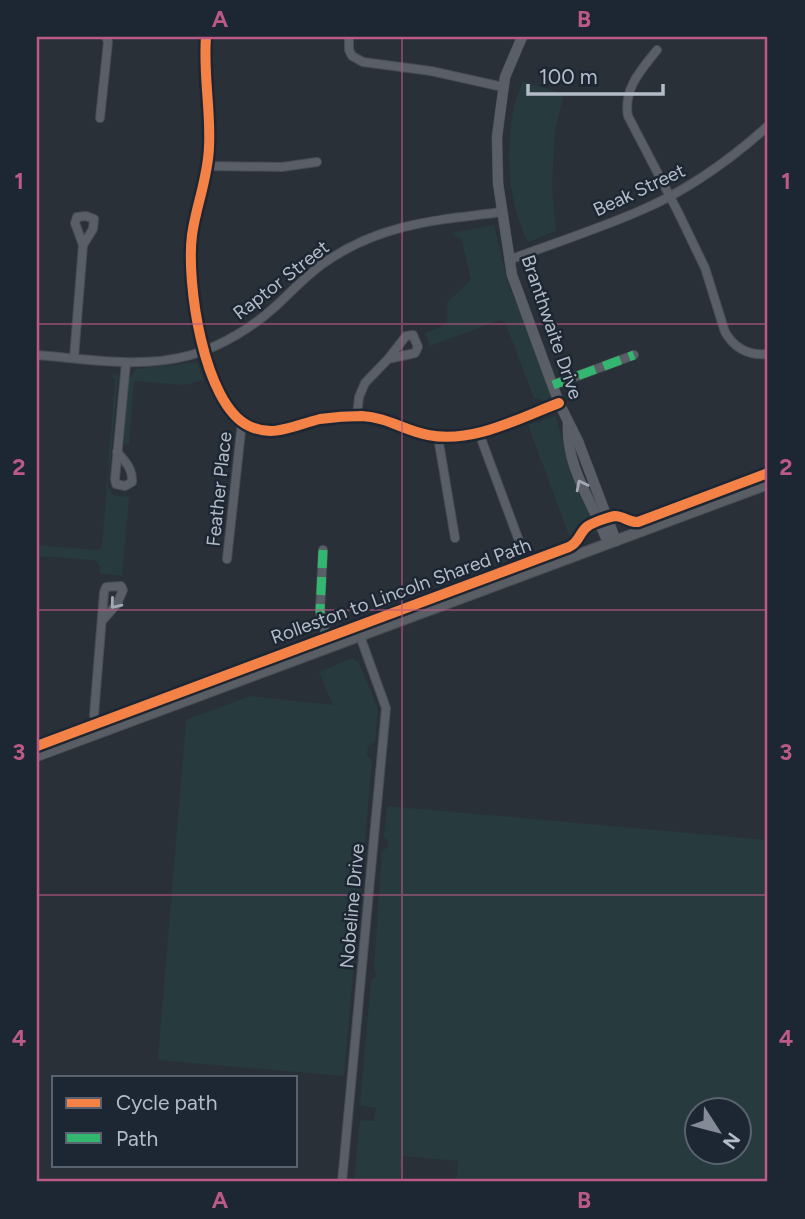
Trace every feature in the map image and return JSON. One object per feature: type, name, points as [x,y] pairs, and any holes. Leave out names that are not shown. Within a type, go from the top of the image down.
[{"type":"main road","points":[[37,757],[768,484]]},
{"type":"street","points":[[100,118],[108,42],[106,37]]},
{"type":"street","points":[[206,37],[204,76],[210,113],[208,166],[196,216],[191,254],[192,292],[205,351],[220,394],[242,422],[261,430],[281,431],[322,419],[357,416],[451,438],[479,433],[559,403]]},
{"type":"street","points":[[349,37],[352,56],[363,62],[431,71],[503,87]]},
{"type":"street","name":"Branthwaite Drive","points":[[522,37],[509,64],[503,87],[497,157],[509,260],[516,286],[568,423],[567,442],[574,470],[612,542]]},
{"type":"street","points":[[657,50],[633,82],[626,106],[633,128],[705,268],[730,341],[744,351],[768,354]]},
{"type":"street","name":"Beak Street","points":[[509,260],[610,223],[670,196],[734,155],[768,126]]},
{"type":"street","points":[[208,166],[282,167],[317,162]]},
{"type":"street","name":"Raptor Street","points":[[37,355],[126,363],[167,359],[205,351],[246,329],[320,266],[363,241],[423,221],[502,212]]},
{"type":"street","points":[[74,358],[83,245]]},
{"type":"street","points":[[553,385],[634,355]]},
{"type":"street","points":[[357,416],[359,397],[365,383],[388,359]]},
{"type":"street","points":[[117,452],[126,363]]},
{"type":"street","name":"Feather Place","points":[[227,559],[242,422]]},
{"type":"street","points":[[479,433],[518,538]]},
{"type":"street","points":[[438,437],[455,538]]},
{"type":"street","points":[[323,550],[320,611],[329,647]]},
{"type":"street","points":[[99,733],[94,715],[102,621]]},
{"type":"street","name":"Nobeline Drive","points":[[342,1182],[386,708],[359,636]]},
{"type":"green space","points":[[522,81],[564,94],[555,131],[552,185],[556,231],[528,242],[516,212],[509,162],[514,109]]},
{"type":"green space","points":[[494,225],[508,284],[559,403],[534,398],[505,322],[500,320],[430,346],[425,333],[445,324],[448,316],[447,302],[471,280],[462,240],[452,233]]},
{"type":"green space","points":[[197,362],[204,380],[184,385],[134,381],[129,444],[124,444],[129,379],[136,369]]},
{"type":"green space","points":[[111,375],[118,376],[108,487],[113,495],[129,497],[122,576],[100,573],[100,566],[95,560],[37,556],[37,545],[97,550],[102,548],[115,380]]},
{"type":"green space","points":[[556,416],[572,478],[598,531],[572,543],[528,425]]},
{"type":"green space","points":[[352,658],[359,663],[378,709],[375,742],[368,746],[367,755],[372,760],[344,1076],[158,1060],[186,720],[250,696],[333,705],[319,672]]},
{"type":"green space","points":[[387,806],[768,840],[768,1182],[456,1182],[458,1161],[403,1156],[400,1182],[354,1182],[360,1120],[374,1121],[376,1108],[360,1105],[371,980],[376,976],[374,967],[382,851],[388,847],[388,841],[384,837]]},
{"type":"marked path","points":[[553,385],[634,355]]},
{"type":"marked path","points":[[323,550],[320,611],[328,644]]},
{"type":"cycle path","points":[[206,37],[209,147],[192,235],[192,281],[195,310],[209,368],[233,413],[249,426],[267,431],[320,419],[362,416],[420,433],[445,437],[479,433],[559,403]]},
{"type":"cycle path","name":"Rolleston to Lincoln Shared Path","points":[[37,746],[569,547],[591,524],[615,516],[638,522],[768,473]]}]
